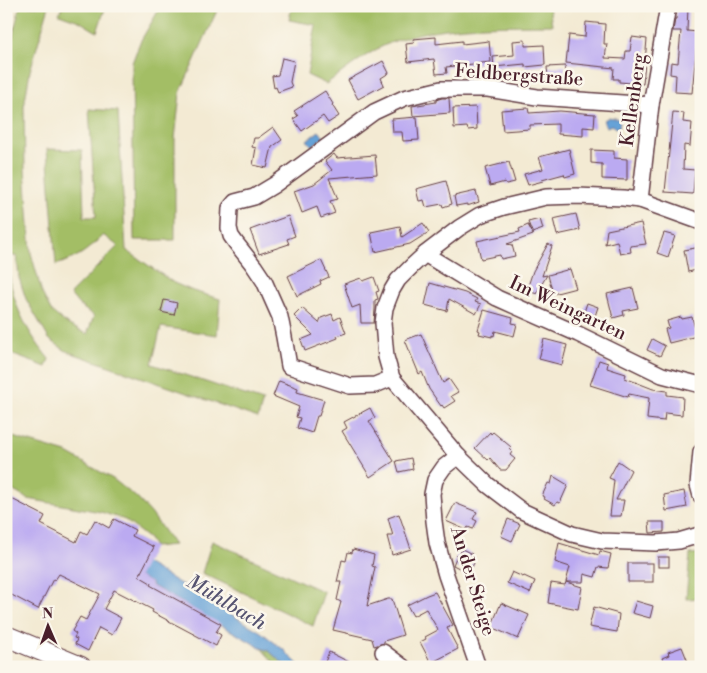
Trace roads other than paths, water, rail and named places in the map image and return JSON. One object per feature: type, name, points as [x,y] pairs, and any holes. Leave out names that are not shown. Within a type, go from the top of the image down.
[{"type":"main road","points":[[6,636],[81,667]]},
{"type":"street","name":"Kellenberg","points":[[640,200],[651,106],[668,6]]},
{"type":"street","name":"Feldbergstraße","points":[[392,378],[375,385],[350,386],[289,366],[280,317],[272,299],[254,266],[231,236],[229,228],[230,208],[235,202],[254,197],[274,185],[374,112],[404,98],[441,89],[488,89],[537,97],[651,106]]},
{"type":"street","points":[[701,222],[640,200],[623,198],[546,197],[504,207],[480,215],[425,254],[398,280],[385,308],[383,323],[386,356],[392,378],[458,456],[488,485],[522,511],[572,534],[602,541],[656,543],[679,541],[701,534]]},
{"type":"street","name":"Im Weingarten","points":[[425,254],[497,298],[578,334],[662,375],[701,385]]},
{"type":"street","points":[[701,452],[698,485],[701,496]]},
{"type":"street","name":"An der Steige","points":[[458,456],[444,467],[435,480],[432,494],[434,521],[437,543],[446,575],[478,667]]},
{"type":"street","points":[[383,652],[403,667]]},
{"type":"water","points":[[609,117],[619,120],[619,127],[616,128],[611,125],[607,127],[604,120]]},
{"type":"water","points":[[319,131],[324,137],[312,146],[307,140]]},
{"type":"water","points":[[144,562],[261,632],[284,650],[301,667],[287,667],[269,651],[151,585],[151,583],[137,575]]},
{"type":"water label","name":"Mühlbach","points":[[226,603]]}]
